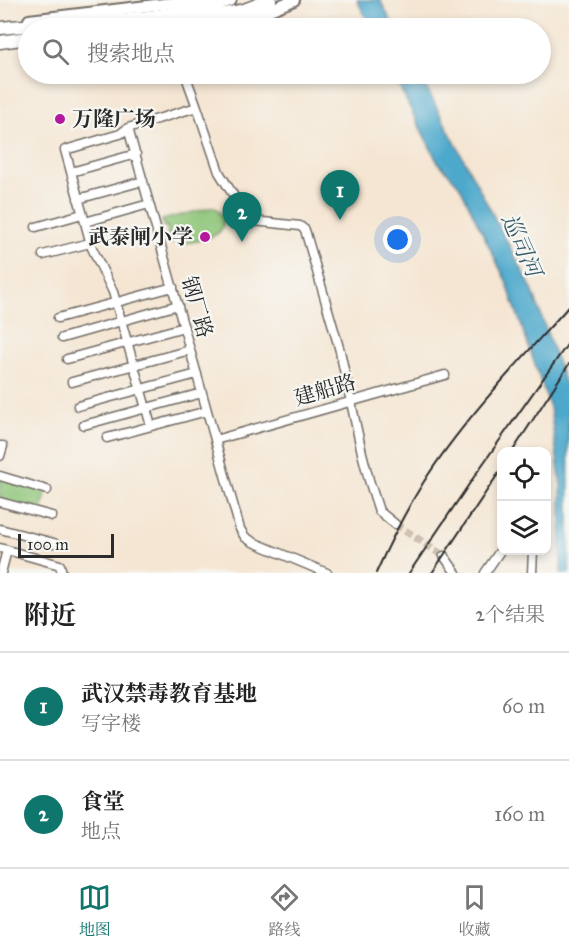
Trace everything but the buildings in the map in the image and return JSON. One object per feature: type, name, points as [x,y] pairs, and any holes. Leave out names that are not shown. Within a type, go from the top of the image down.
[{"type":"highway","points":[[134,18],[176,12],[230,0]]},
{"type":"highway","points":[[206,18],[244,10],[270,0]]},
{"type":"highway","points":[[0,28],[18,27]]},
{"type":"highway","points":[[0,43],[18,40]]},
{"type":"main road","points":[[50,18],[198,0]]},
{"type":"main road","points":[[248,18],[292,0]]},
{"type":"main road","points":[[0,24],[18,22]]},
{"type":"main road","points":[[0,43],[18,44]]},
{"type":"street","points":[[188,84],[219,172],[248,219],[300,226],[305,230],[340,351],[362,453],[379,511],[395,524]]},
{"type":"street","points":[[151,426],[116,303],[90,243],[65,150],[120,134],[129,128],[197,107]]},
{"type":"street","name":"钢厂路","points":[[129,128],[240,529],[245,537],[253,542],[327,573]]},
{"type":"street","points":[[71,172],[136,154]]},
{"type":"street","points":[[78,199],[143,181]]},
{"type":"street","points":[[36,227],[149,204]]},
{"type":"street","points":[[44,255],[90,243]]},
{"type":"street","points":[[58,318],[173,287]]},
{"type":"street","points":[[62,338],[178,305]]},
{"type":"street","points":[[67,359],[184,327]]},
{"type":"street","points":[[72,382],[190,351]]},
{"type":"street","points":[[78,406],[197,374]]},
{"type":"street","name":"建船路","points":[[215,440],[445,375]]},
{"type":"street","points":[[84,425],[202,393]]},
{"type":"street","points":[[107,438],[207,411]]},
{"type":"street","points":[[0,446],[3,446],[0,456]]},
{"type":"street","points":[[0,476],[47,490]]},
{"type":"street","points":[[0,502],[52,516]]},
{"type":"street","points":[[0,529],[54,543]]},
{"type":"street","points":[[1,573],[4,549],[60,565],[62,573]]},
{"type":"street","points":[[484,573],[497,554]]},
{"type":"street","points":[[532,573],[533,555]]},
{"type":"street","points":[[444,556],[456,573]]},
{"type":"green space","points":[[213,207],[220,212],[223,220],[219,232],[193,242],[171,242],[167,226],[164,227],[162,220]]},
{"type":"green space","points":[[0,476],[47,490],[41,513],[0,502]]},
{"type":"water","points":[[357,0],[380,0],[390,18],[366,18]]},
{"type":"water","points":[[398,84],[424,84],[532,289],[568,393],[569,573],[561,573],[561,486],[550,408],[506,281],[459,185],[437,161]]},
{"type":"tunnel","points":[[395,524],[444,556]]},
{"type":"railway","points":[[376,573],[410,505],[438,460],[492,392],[569,306]]},
{"type":"railway","points":[[409,573],[569,342]]},
{"type":"railway","points":[[515,447],[569,364]]},
{"type":"railway","points":[[432,573],[497,476]]},
{"type":"place","name":"万隆广场","points":[[60,119]]},
{"type":"place","name":"武汉禁毒教育基地","points":[[340,220]]},
{"type":"place","name":"武泰闸小学","points":[[205,237]]},
{"type":"place","name":"食堂","points":[[242,242]]},
{"type":"water label","name":"巡司河","points":[[522,245]]}]
